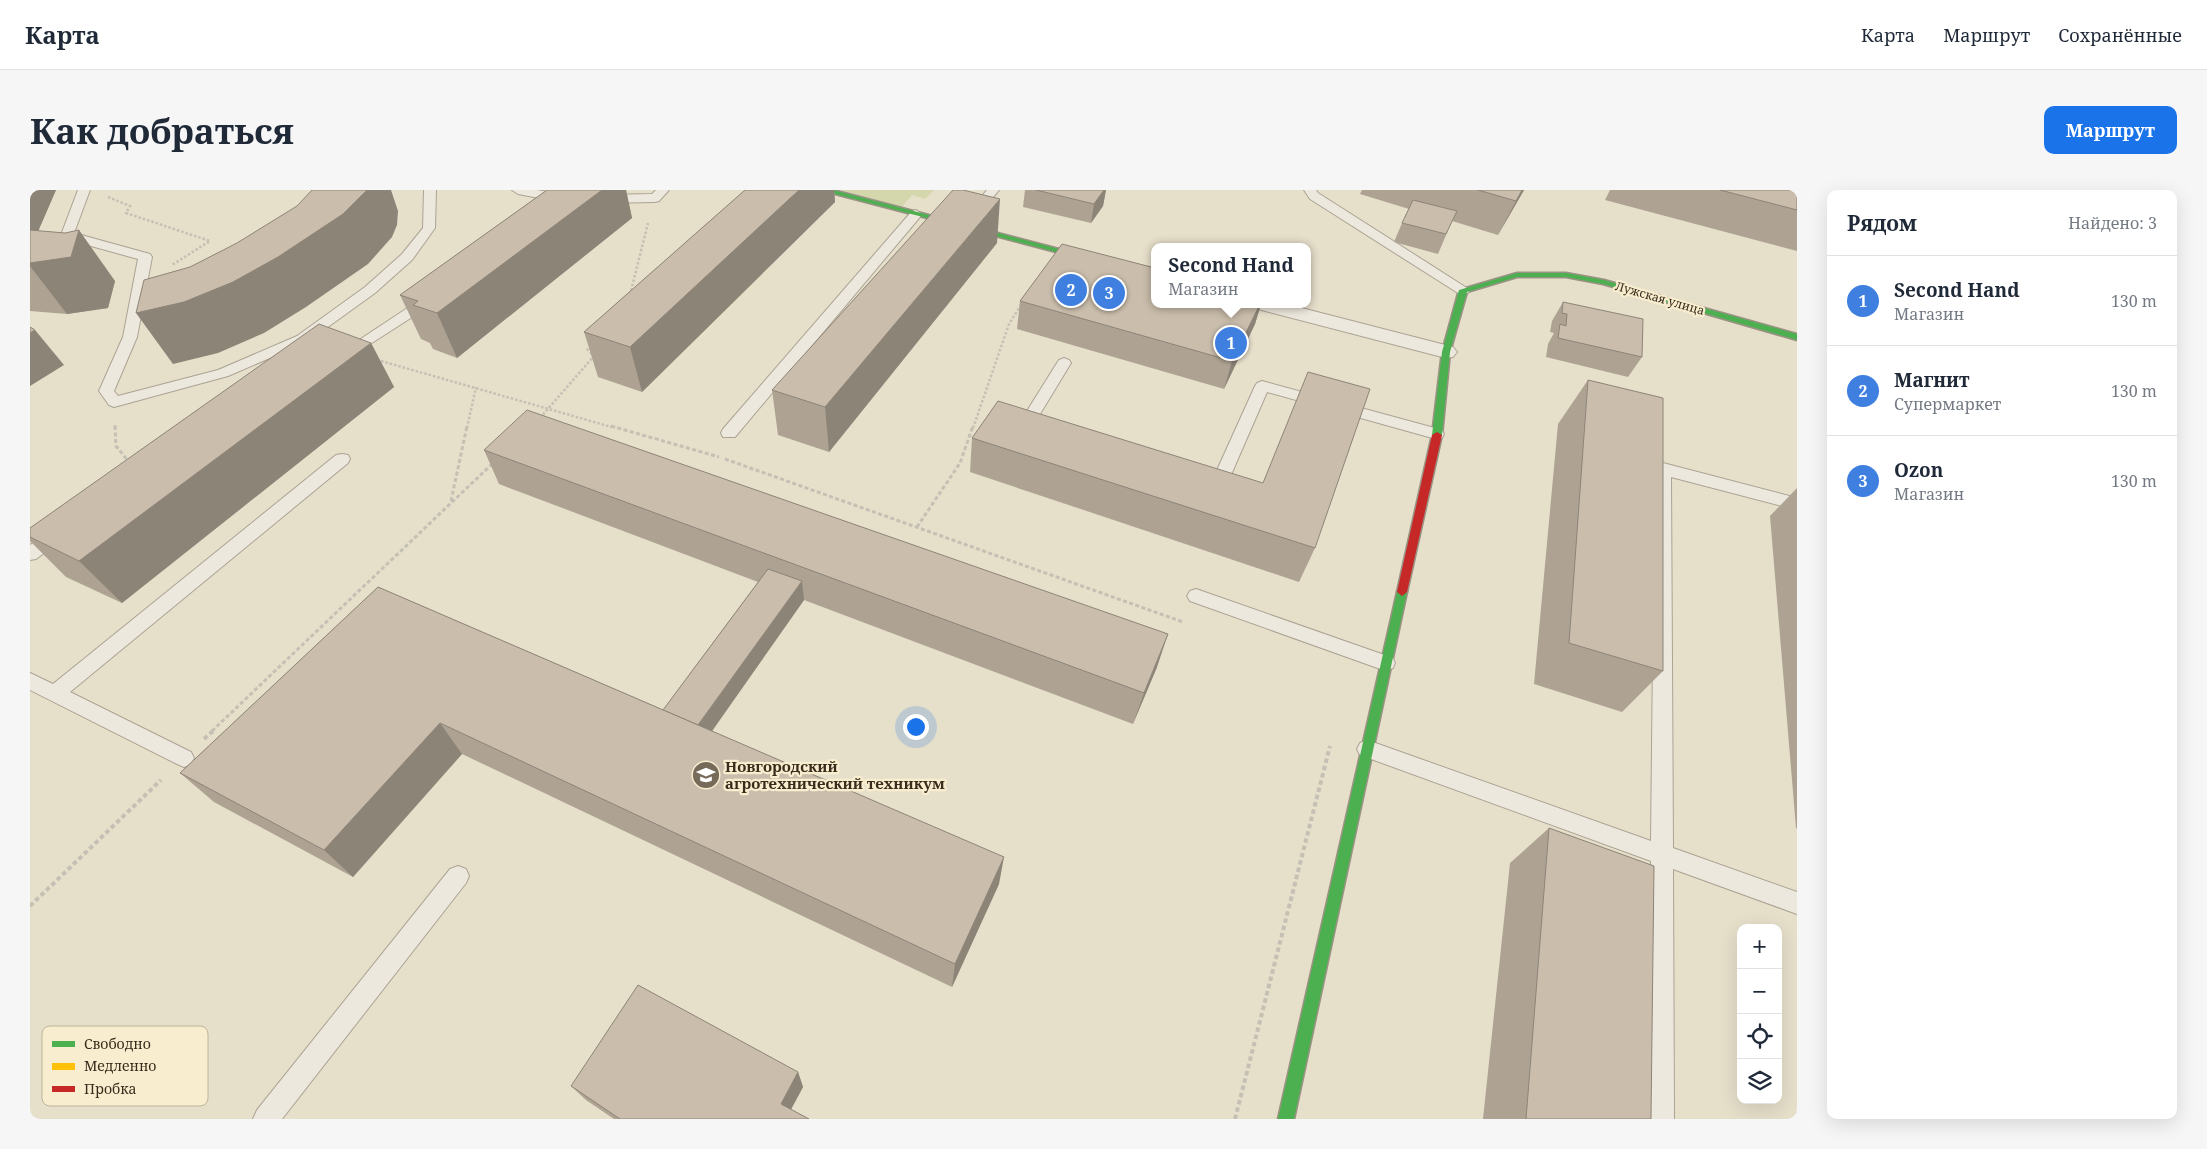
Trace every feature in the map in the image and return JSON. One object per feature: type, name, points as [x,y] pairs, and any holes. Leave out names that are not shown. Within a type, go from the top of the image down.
[{"type":"street","points":[[824,190],[1151,275]]},
{"type":"street","name":"Лужская улица","points":[[1463,290],[1493,278],[1521,273],[1552,272],[1604,282],[1797,337]]},
{"type":"street","points":[[1286,1119],[1440,420],[1446,352],[1463,290]]},
{"type":"street","points":[[1276,308],[1446,352]]},
{"type":"lane","points":[[84,190],[67,235],[145,257],[130,337],[106,390],[114,402],[223,373],[302,339],[370,290],[407,257],[429,228],[430,190]]},
{"type":"lane","points":[[518,190],[570,199],[549,211]]},
{"type":"lane","points":[[963,226],[993,190]]},
{"type":"lane","points":[[1310,190],[1314,196],[1463,290]]},
{"type":"lane","points":[[595,199],[659,194]]},
{"type":"lane","points":[[729,433],[916,214]]},
{"type":"lane","points":[[329,364],[412,312],[437,294]]},
{"type":"lane","points":[[1043,432],[1025,427],[1064,364]]},
{"type":"lane","points":[[1200,481],[1218,487],[1262,386],[1436,434]]},
{"type":"lane","points":[[55,693],[342,459]]},
{"type":"lane","points":[[1661,1119],[1663,469],[1797,504]]},
{"type":"lane","points":[[30,554],[70,526]]},
{"type":"lane","points":[[1196,596],[1386,663]]},
{"type":"lane","points":[[30,681],[184,758]]},
{"type":"lane","points":[[1367,748],[1797,903]]},
{"type":"lane","points":[[266,1119],[458,876]]},
{"type":"path","points":[[628,302],[659,194]]},
{"type":"path","points":[[917,527],[960,463],[1008,324],[1025,300]]},
{"type":"path","points":[[536,422],[594,356],[586,348]]},
{"type":"path","points":[[346,353],[409,368],[714,455],[1166,616]]},
{"type":"path","points":[[451,503],[476,387]]},
{"type":"path","points":[[114,402],[116,446],[132,466]]},
{"type":"path","points":[[30,906],[493,462]]},
{"type":"path","points":[[1235,1119],[1332,736]]},
{"type":"green space","points":[[840,190],[934,190],[925,199],[912,195],[902,207]]},
{"type":"building","points":[[312,190],[367,190],[343,214],[278,257],[233,282],[184,302],[136,313],[144,280],[190,267],[237,243],[297,206]]},
{"type":"building","points":[[547,190],[602,190],[437,313],[413,305],[418,301],[400,295]]},
{"type":"building","points":[[745,190],[799,190],[630,347],[584,332]]},
{"type":"building","points":[[953,190],[963,190],[1000,199],[825,407],[772,390]]},
{"type":"building","points":[[1036,190],[1104,190],[1094,204]]},
{"type":"building","points":[[1478,190],[1522,190],[1516,201]]},
{"type":"building","points":[[1720,190],[1797,190],[1797,210]]},
{"type":"building","points":[[1413,200],[1457,211],[1446,234],[1402,223]]},
{"type":"building","points":[[30,230],[65,233],[79,230],[71,257],[30,263]]},
{"type":"building","points":[[1062,244],[1151,267],[1151,308],[1258,308],[1232,361],[1020,301]]},
{"type":"building","points":[[1563,302],[1643,319],[1642,357],[1558,338],[1560,324],[1566,326],[1567,314],[1562,313]]},
{"type":"building","points":[[319,324],[371,343],[79,561],[30,537],[30,528]]},
{"type":"building","points":[[1308,372],[1370,389],[1315,548],[972,438],[998,401],[1263,483]]},
{"type":"building","points":[[1588,380],[1663,398],[1663,671],[1569,643]]},
{"type":"building","points":[[527,410],[1168,634],[1144,693],[484,450]]},
{"type":"building","points":[[768,569],[802,581],[698,725],[663,710]]},
{"type":"building","points":[[378,587],[1004,857],[955,964],[440,723],[324,850],[180,773]]},
{"type":"building","points":[[1549,828],[1654,866],[1651,1119],[1526,1119]]},
{"type":"building","points":[[638,985],[798,1072],[781,1104],[809,1119],[620,1119],[571,1086]]},
{"type":"traffic: fast","points":[[824,190],[1151,275]]},
{"type":"traffic: fast","points":[[1437,435],[1446,352],[1463,290],[1517,275],[1566,275],[1604,282],[1797,337]]},
{"type":"traffic: fast","points":[[1286,1119],[1402,592]]},
{"type":"traffic: jam","points":[[1402,592],[1437,435]]},
{"type":"place","name":"Магнит","points":[[1071,290]]},
{"type":"place","name":"Ozon","points":[[1109,293]]},
{"type":"place","name":"Second Hand","points":[[1231,343]]},
{"type":"place","name":"Новгородский агротехнический техникум","points":[[706,775]]}]
